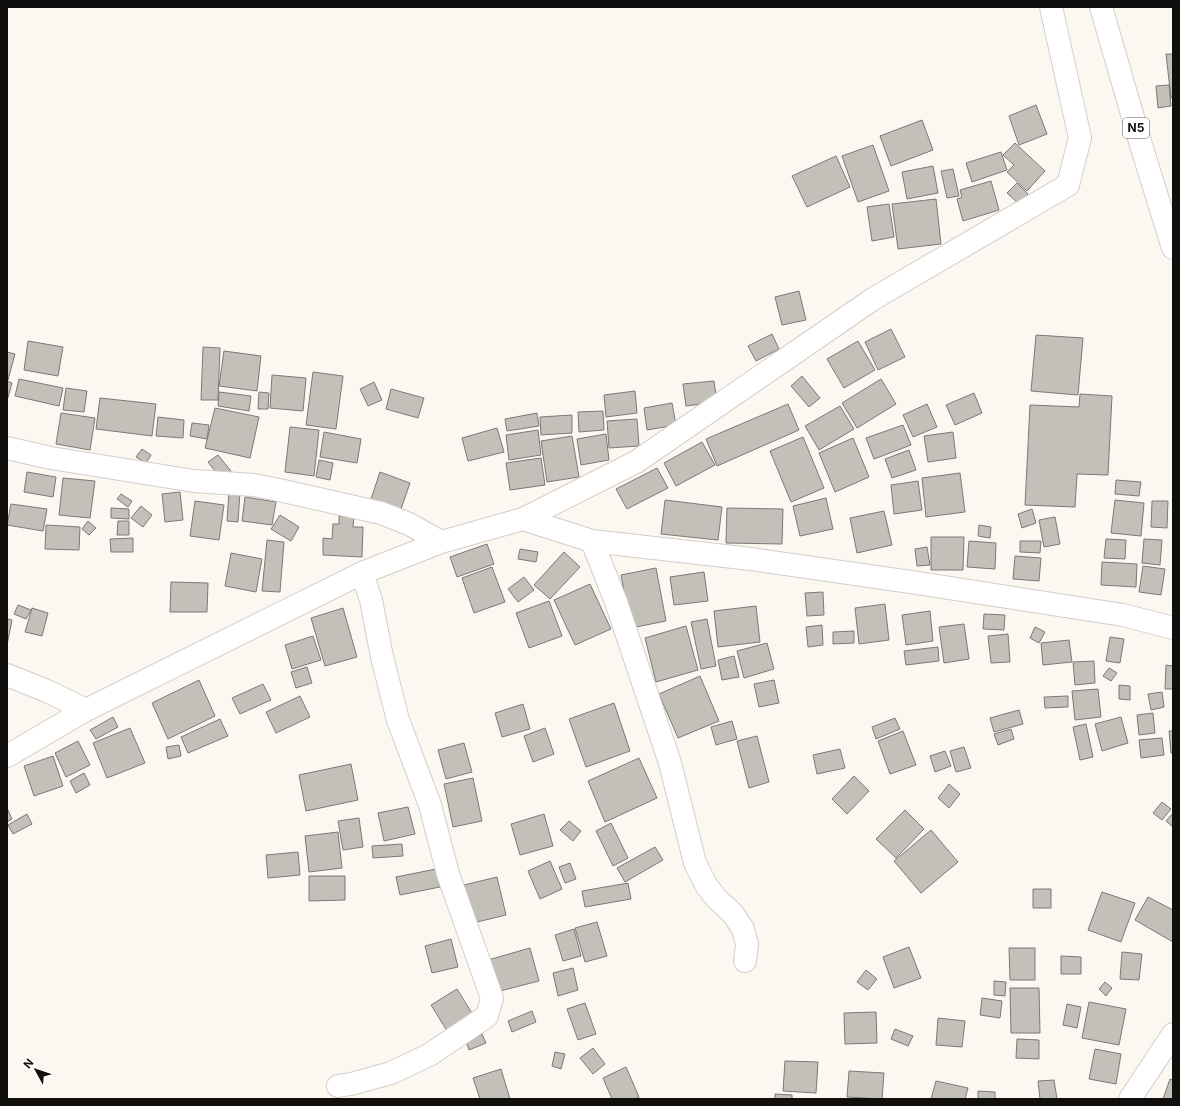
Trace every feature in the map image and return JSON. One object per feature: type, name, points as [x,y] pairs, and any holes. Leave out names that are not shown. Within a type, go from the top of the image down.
[{"type":"main road","points":[[7,756],[86,710],[362,573],[441,542],[523,518],[636,462],[873,299],[1068,185],[1080,138],[1051,7]]},
{"type":"main road","name":"N5","points":[[1101,7],[1173,248]]},
{"type":"main road","points":[[7,448],[51,458],[194,481],[254,485],[279,490],[381,513],[409,524],[441,542]]},
{"type":"main road","points":[[523,518],[592,541],[751,558],[1123,615],[1173,628]]},
{"type":"main road","points":[[592,541],[616,602],[670,763],[695,863],[706,885],[716,898],[733,914],[743,929],[747,944],[745,961]]},
{"type":"main road","points":[[338,1086],[391,1073],[429,1055],[487,1016],[492,998],[448,874],[430,805],[398,720],[382,657],[371,600],[362,573]]},
{"type":"main road","points":[[7,675],[47,691],[86,710]]},
{"type":"main road","points":[[1130,1099],[1173,1034]]},
{"type":"building","points":[[1166,54],[1173,54],[1173,97],[1171,98]]},
{"type":"building","points":[[1169,85],[1171,106],[1158,108],[1156,86]]},
{"type":"building","points":[[1036,105],[1047,134],[1019,145],[1009,116]]},
{"type":"building","points":[[922,120],[933,150],[891,166],[880,136]]},
{"type":"building","points":[[1015,143],[1045,171],[1027,191],[1007,172],[1014,165],[1003,155]]},
{"type":"building","points":[[873,145],[889,191],[858,202],[842,156]]},
{"type":"building","points":[[1001,152],[1007,170],[972,182],[966,163]]},
{"type":"building","points":[[836,156],[850,187],[807,207],[792,176]]},
{"type":"building","points":[[933,166],[938,193],[907,199],[902,172]]},
{"type":"building","points":[[953,169],[959,196],[947,198],[941,171]]},
{"type":"building","points":[[991,181],[999,210],[963,221],[957,199],[962,197],[960,190]]},
{"type":"building","points":[[1017,183],[1028,194],[1019,204],[1007,193]]},
{"type":"building","points":[[936,199],[941,244],[898,249],[892,204]]},
{"type":"building","points":[[889,204],[894,237],[872,241],[867,207]]},
{"type":"building","points":[[799,291],[806,320],[782,325],[775,297]]},
{"type":"building","points":[[891,329],[905,357],[878,370],[865,342]]},
{"type":"building","points":[[772,334],[779,349],[756,361],[748,346]]},
{"type":"building","points":[[1036,335],[1083,338],[1078,395],[1031,391]]},
{"type":"building","points":[[28,341],[63,347],[58,376],[24,370]]},
{"type":"building","points":[[858,341],[875,370],[844,388],[827,359]]},
{"type":"building","points":[[203,347],[220,348],[218,400],[201,400]]},
{"type":"building","points":[[224,351],[261,356],[257,391],[219,386]]},
{"type":"building","points":[[7,352],[15,354],[8,380],[7,380]]},
{"type":"building","points":[[313,372],[343,376],[336,429],[306,425]]},
{"type":"building","points":[[272,375],[306,378],[303,411],[270,408]]},
{"type":"building","points":[[802,376],[820,398],[809,407],[791,386]]},
{"type":"building","points":[[19,379],[63,388],[59,406],[15,396]]},
{"type":"building","points":[[881,379],[896,404],[857,428],[842,403]]},
{"type":"building","points":[[7,381],[12,383],[7,401]]},
{"type":"building","points":[[714,381],[717,402],[686,406],[683,384]]},
{"type":"building","points":[[374,382],[382,400],[368,406],[360,389]]},
{"type":"building","points":[[66,388],[87,391],[84,412],[63,410]]},
{"type":"building","points":[[391,389],[424,398],[418,418],[386,409]]},
{"type":"building","points":[[635,391],[637,413],[606,417],[604,395]]},
{"type":"building","points":[[219,392],[251,396],[249,411],[218,406]]},
{"type":"building","points":[[259,392],[269,393],[268,409],[258,409]]},
{"type":"building","points":[[974,393],[982,413],[955,425],[946,405]]},
{"type":"building","points":[[1080,394],[1112,396],[1108,475],[1077,474],[1075,507],[1025,505],[1030,405],[1079,407]]},
{"type":"building","points":[[100,398],[156,404],[152,436],[96,429]]},
{"type":"building","points":[[672,403],[676,425],[647,430],[644,408]]},
{"type":"building","points":[[788,404],[799,430],[717,466],[706,439]]},
{"type":"building","points":[[927,404],[937,427],[913,437],[903,415]]},
{"type":"building","points":[[840,406],[854,429],[819,450],[805,426]]},
{"type":"building","points":[[215,408],[259,417],[250,458],[205,448]]},
{"type":"building","points":[[603,411],[604,430],[579,432],[578,412]]},
{"type":"building","points":[[61,413],[95,418],[90,450],[56,444]]},
{"type":"building","points":[[537,413],[539,426],[507,431],[505,419]]},
{"type":"building","points":[[572,415],[572,433],[541,435],[540,417]]},
{"type":"building","points":[[158,417],[184,420],[183,438],[156,436]]},
{"type":"building","points":[[637,419],[639,446],[609,448],[607,421]]},
{"type":"building","points":[[192,423],[209,425],[207,439],[190,436]]},
{"type":"building","points":[[903,425],[911,445],[874,459],[866,438]]},
{"type":"building","points":[[290,427],[319,430],[314,476],[285,472]]},
{"type":"building","points":[[497,428],[504,452],[468,461],[462,438]]},
{"type":"building","points":[[538,430],[541,455],[509,460],[506,435]]},
{"type":"building","points":[[324,432],[361,439],[357,463],[320,457]]},
{"type":"building","points":[[953,432],[956,458],[928,462],[924,436]]},
{"type":"building","points":[[606,434],[609,460],[581,465],[577,439]]},
{"type":"building","points":[[572,436],[579,477],[547,482],[541,441]]},
{"type":"building","points":[[803,437],[824,488],[791,502],[770,451]]},
{"type":"building","points":[[853,438],[869,477],[835,492],[819,453]]},
{"type":"building","points":[[702,442],[715,465],[676,486],[664,463]]},
{"type":"building","points":[[142,449],[151,455],[146,463],[136,457]]},
{"type":"building","points":[[909,450],[916,470],[892,478],[885,459]]},
{"type":"building","points":[[218,455],[231,471],[221,479],[208,462]]},
{"type":"building","points":[[541,458],[545,485],[510,490],[506,463]]},
{"type":"building","points":[[319,460],[333,463],[330,480],[316,477]]},
{"type":"building","points":[[657,468],[668,488],[627,509],[616,489]]},
{"type":"building","points":[[27,472],[56,477],[53,497],[24,492]]},
{"type":"building","points":[[380,472],[410,483],[401,509],[371,499]]},
{"type":"building","points":[[960,473],[965,512],[926,517],[922,478]]},
{"type":"building","points":[[63,478],[95,481],[90,518],[59,515]]},
{"type":"building","points":[[1116,480],[1141,482],[1139,496],[1115,494]]},
{"type":"building","points":[[918,481],[922,510],[894,514],[891,485]]},
{"type":"building","points":[[229,491],[240,492],[238,522],[227,521]]},
{"type":"building","points":[[180,492],[183,520],[165,522],[162,494]]},
{"type":"building","points":[[121,494],[132,501],[128,507],[117,499]]},
{"type":"building","points":[[245,497],[276,502],[272,525],[242,521]]},
{"type":"building","points":[[826,498],[833,529],[800,536],[793,506]]},
{"type":"building","points":[[665,500],[722,507],[718,540],[661,534]]},
{"type":"building","points":[[1115,500],[1144,503],[1141,536],[1111,533]]},
{"type":"building","points":[[195,501],[224,505],[219,540],[190,536]]},
{"type":"building","points":[[1152,501],[1168,501],[1167,528],[1151,527]]},
{"type":"building","points":[[11,504],[47,509],[43,531],[7,525]]},
{"type":"building","points":[[141,506],[152,515],[143,527],[131,518]]},
{"type":"building","points":[[111,508],[129,509],[129,519],[111,518]]},
{"type":"building","points":[[727,508],[783,509],[782,544],[726,543]]},
{"type":"building","points":[[1032,509],[1036,523],[1022,528],[1018,514]]},
{"type":"building","points":[[884,511],[892,545],[857,553],[850,518]]},
{"type":"building","points":[[280,515],[299,527],[291,541],[271,529]]},
{"type":"building","points":[[339,516],[354,516],[353,527],[363,527],[362,557],[323,555],[323,538],[332,539],[333,524],[339,524]]},
{"type":"building","points":[[1055,517],[1060,544],[1044,547],[1039,520]]},
{"type":"building","points":[[88,521],[96,528],[89,535],[82,529]]},
{"type":"building","points":[[118,521],[129,521],[129,535],[117,535]]},
{"type":"building","points":[[46,525],[80,527],[79,550],[45,549]]},
{"type":"building","points":[[979,525],[991,527],[990,538],[978,536]]},
{"type":"building","points":[[931,537],[964,537],[963,570],[931,570]]},
{"type":"building","points":[[133,538],[133,552],[111,552],[110,539]]},
{"type":"building","points":[[1106,539],[1126,540],[1125,559],[1104,558]]},
{"type":"building","points":[[1144,539],[1162,540],[1160,565],[1142,563]]},
{"type":"building","points":[[267,540],[284,542],[280,592],[262,591]]},
{"type":"building","points":[[969,541],[996,543],[995,569],[967,567]]},
{"type":"building","points":[[1020,541],[1041,541],[1040,553],[1020,552]]},
{"type":"building","points":[[487,544],[494,564],[457,577],[450,557]]},
{"type":"building","points":[[927,547],[930,565],[917,566],[915,549]]},
{"type":"building","points":[[520,549],[538,552],[536,562],[518,559]]},
{"type":"building","points":[[564,552],[580,567],[550,599],[534,585]]},
{"type":"building","points":[[231,553],[262,559],[256,592],[225,586]]},
{"type":"building","points":[[1015,556],[1041,558],[1039,581],[1013,579]]},
{"type":"building","points":[[1102,562],[1137,564],[1136,587],[1101,585]]},
{"type":"building","points":[[1143,566],[1165,569],[1161,595],[1139,592]]},
{"type":"building","points":[[492,567],[505,602],[474,613],[462,578]]},
{"type":"building","points":[[656,568],[666,621],[631,628],[621,575]]},
{"type":"building","points":[[704,572],[708,601],[674,605],[670,577]]},
{"type":"building","points":[[524,577],[534,590],[518,602],[508,589]]},
{"type":"building","points":[[171,582],[208,583],[207,612],[170,612]]},
{"type":"building","points":[[590,584],[611,629],[575,645],[554,600]]},
{"type":"building","points":[[823,592],[824,615],[807,616],[805,593]]},
{"type":"building","points":[[549,601],[562,636],[529,648],[516,613]]},
{"type":"building","points":[[885,604],[889,640],[859,644],[855,608]]},
{"type":"building","points":[[18,605],[31,610],[26,619],[14,614]]},
{"type":"building","points":[[756,606],[760,642],[718,647],[714,611]]},
{"type":"building","points":[[32,608],[48,613],[42,636],[25,632]]},
{"type":"building","points":[[343,608],[357,657],[325,666],[311,618]]},
{"type":"building","points":[[930,611],[933,641],[906,645],[902,615]]},
{"type":"building","points":[[984,614],[1005,615],[1004,630],[983,629]]},
{"type":"building","points":[[7,619],[12,620],[7,645]]},
{"type":"building","points":[[707,619],[716,666],[701,669],[691,622]]},
{"type":"building","points":[[964,624],[969,659],[944,663],[939,627]]},
{"type":"building","points":[[822,625],[823,645],[808,647],[806,627]]},
{"type":"building","points":[[686,626],[698,670],[656,682],[645,638]]},
{"type":"building","points":[[1035,627],[1045,632],[1039,643],[1030,638]]},
{"type":"building","points":[[854,631],[854,643],[833,644],[833,632]]},
{"type":"building","points":[[1008,634],[1010,662],[991,663],[988,636]]},
{"type":"building","points":[[313,636],[321,660],[292,669],[285,645]]},
{"type":"building","points":[[1110,637],[1124,639],[1120,663],[1106,661]]},
{"type":"building","points":[[1069,640],[1072,662],[1043,665],[1041,643]]},
{"type":"building","points":[[767,643],[774,669],[744,678],[737,651]]},
{"type":"building","points":[[938,647],[939,661],[906,665],[904,651]]},
{"type":"building","points":[[734,656],[739,677],[722,680],[718,660]]},
{"type":"building","points":[[1094,661],[1095,683],[1075,685],[1073,662]]},
{"type":"building","points":[[1166,665],[1173,666],[1173,689],[1165,689]]},
{"type":"building","points":[[307,667],[312,683],[296,688],[291,672]]},
{"type":"building","points":[[1109,668],[1117,673],[1111,681],[1103,676]]},
{"type":"building","points":[[700,676],[719,721],[678,738],[659,694]]},
{"type":"building","points":[[199,680],[215,716],[168,739],[152,703]]},
{"type":"building","points":[[774,680],[779,703],[759,707],[754,684]]},
{"type":"building","points":[[263,684],[271,700],[240,714],[232,698]]},
{"type":"building","points":[[1119,685],[1130,686],[1130,700],[1119,699]]},
{"type":"building","points":[[1098,689],[1101,717],[1075,720],[1072,691]]},
{"type":"building","points":[[1162,692],[1164,707],[1151,710],[1148,694]]},
{"type":"building","points":[[300,696],[310,717],[276,733],[266,712]]},
{"type":"building","points":[[1068,696],[1068,707],[1045,708],[1044,697]]},
{"type":"building","points":[[614,703],[630,751],[586,767],[569,719]]},
{"type":"building","points":[[523,704],[530,729],[502,737],[495,713]]},
{"type":"building","points":[[1019,710],[1023,724],[994,732],[990,718]]},
{"type":"building","points":[[1153,713],[1155,733],[1139,735],[1137,715]]},
{"type":"building","points":[[113,717],[118,727],[96,739],[90,730]]},
{"type":"building","points":[[1121,717],[1128,743],[1102,751],[1095,724]]},
{"type":"building","points":[[895,718],[900,729],[876,739],[872,727]]},
{"type":"building","points":[[220,719],[228,736],[188,753],[181,737]]},
{"type":"building","points":[[732,721],[737,739],[716,745],[711,727]]},
{"type":"building","points":[[1086,724],[1093,757],[1080,760],[1073,727]]},
{"type":"building","points":[[130,728],[145,763],[107,778],[93,743]]},
{"type":"building","points":[[545,728],[554,754],[533,762],[524,736]]},
{"type":"building","points":[[1011,729],[1014,739],[998,745],[994,734]]},
{"type":"building","points":[[903,731],[916,765],[890,774],[878,741]]},
{"type":"building","points":[[1169,731],[1173,731],[1173,753],[1171,753]]},
{"type":"building","points":[[757,736],[769,782],[749,788],[737,741]]},
{"type":"building","points":[[1162,738],[1164,755],[1141,758],[1139,740]]},
{"type":"building","points":[[78,741],[90,765],[66,777],[55,753]]},
{"type":"building","points":[[464,743],[472,772],[446,779],[438,750]]},
{"type":"building","points":[[179,745],[181,756],[168,759],[166,747]]},
{"type":"building","points":[[964,747],[971,768],[956,772],[950,751]]},
{"type":"building","points":[[840,749],[845,768],[817,774],[813,755]]},
{"type":"building","points":[[945,751],[951,766],[935,772],[930,756]]},
{"type":"building","points":[[53,756],[63,786],[34,796],[24,766]]},
{"type":"building","points":[[639,758],[657,798],[605,822],[588,781]]},
{"type":"building","points":[[351,764],[358,800],[306,811],[299,775]]},
{"type":"building","points":[[84,773],[90,785],[76,793],[70,781]]},
{"type":"building","points":[[854,776],[869,791],[847,814],[832,799]]},
{"type":"building","points":[[473,778],[482,821],[453,827],[444,784]]},
{"type":"building","points":[[949,784],[960,794],[949,808],[938,798]]},
{"type":"building","points":[[1162,802],[1171,809],[1162,820],[1153,813]]},
{"type":"building","points":[[408,807],[415,834],[384,841],[378,813]]},
{"type":"building","points":[[7,808],[12,819],[7,822]]},
{"type":"building","points":[[905,810],[924,829],[896,858],[876,839]]},
{"type":"building","points":[[1173,813],[1173,827],[1166,821]]},
{"type":"building","points":[[27,814],[32,824],[13,834],[8,825]]},
{"type":"building","points":[[544,814],[553,846],[520,855],[511,824]]},
{"type":"building","points":[[359,818],[363,847],[343,850],[338,821]]},
{"type":"building","points":[[569,821],[581,831],[573,841],[560,830]]},
{"type":"building","points":[[611,823],[628,858],[613,866],[596,831]]},
{"type":"building","points":[[931,830],[958,862],[921,893],[894,861]]},
{"type":"building","points":[[338,832],[342,868],[309,872],[305,836]]},
{"type":"building","points":[[402,844],[403,856],[373,858],[372,846]]},
{"type":"building","points":[[655,847],[663,860],[625,882],[617,868]]},
{"type":"building","points":[[298,852],[300,875],[268,878],[266,855]]},
{"type":"building","points":[[550,861],[562,889],[540,899],[528,871]]},
{"type":"building","points":[[570,863],[576,879],[565,883],[559,867]]},
{"type":"building","points":[[436,869],[440,887],[400,895],[396,877]]},
{"type":"building","points":[[309,876],[345,876],[345,900],[309,901]]},
{"type":"building","points":[[497,877],[506,915],[473,923],[464,885]]},
{"type":"building","points":[[628,883],[631,899],[585,907],[582,891]]},
{"type":"building","points":[[1033,889],[1051,889],[1051,908],[1033,908]]},
{"type":"building","points":[[1102,892],[1135,903],[1121,942],[1088,930]]},
{"type":"building","points":[[1148,897],[1173,910],[1173,942],[1135,920]]},
{"type":"building","points":[[597,922],[607,956],[585,962],[575,928]]},
{"type":"building","points":[[574,929],[581,956],[563,961],[555,935]]},
{"type":"building","points":[[451,939],[458,967],[432,973],[425,946]]},
{"type":"building","points":[[909,947],[921,978],[894,988],[883,957]]},
{"type":"building","points":[[530,948],[539,981],[496,992],[488,960]]},
{"type":"building","points":[[1009,948],[1035,948],[1035,980],[1010,980]]},
{"type":"building","points":[[1122,952],[1142,954],[1139,980],[1120,979]]},
{"type":"building","points":[[1061,956],[1081,957],[1081,974],[1061,974]]},
{"type":"building","points":[[573,968],[578,990],[558,996],[553,973]]},
{"type":"building","points":[[866,970],[877,979],[868,990],[857,982]]},
{"type":"building","points":[[994,981],[1006,982],[1005,996],[994,995]]},
{"type":"building","points":[[1105,982],[1112,988],[1106,996],[1099,989]]},
{"type":"building","points":[[1010,988],[1039,988],[1040,1033],[1011,1033]]},
{"type":"building","points":[[457,989],[475,1018],[449,1034],[431,1005]]},
{"type":"building","points":[[982,998],[1002,1001],[1000,1018],[980,1015]]},
{"type":"building","points":[[1089,1002],[1126,1009],[1119,1045],[1082,1038]]},
{"type":"building","points":[[585,1003],[596,1034],[578,1040],[567,1009]]},
{"type":"building","points":[[1067,1004],[1081,1007],[1077,1028],[1063,1025]]},
{"type":"building","points":[[532,1011],[536,1022],[512,1032],[508,1021]]},
{"type":"building","points":[[876,1012],[877,1043],[845,1044],[844,1013]]},
{"type":"building","points":[[938,1018],[965,1021],[962,1047],[936,1045]]},
{"type":"building","points":[[895,1029],[913,1036],[908,1046],[891,1039]]},
{"type":"building","points":[[482,1034],[486,1043],[469,1050],[466,1041]]},
{"type":"building","points":[[1017,1039],[1039,1040],[1039,1059],[1016,1058]]},
{"type":"building","points":[[593,1048],[605,1064],[593,1074],[580,1058]]},
{"type":"building","points":[[1095,1049],[1121,1054],[1116,1084],[1089,1079]]},
{"type":"building","points":[[555,1052],[565,1054],[561,1069],[552,1066]]},
{"type":"building","points":[[785,1061],[818,1062],[816,1093],[783,1091]]},
{"type":"building","points":[[626,1067],[639,1097],[634,1099],[612,1099],[603,1078]]},
{"type":"building","points":[[501,1069],[510,1099],[480,1099],[473,1078]]},
{"type":"building","points":[[849,1071],[884,1073],[882,1099],[847,1097]]},
{"type":"building","points":[[1170,1079],[1173,1080],[1173,1099],[1163,1099]]},
{"type":"building","points":[[1054,1080],[1057,1099],[1040,1099],[1038,1081]]},
{"type":"building","points":[[936,1081],[968,1088],[965,1099],[931,1099]]},
{"type":"building","points":[[978,1091],[995,1092],[995,1099],[978,1099]]},
{"type":"building","points":[[775,1094],[792,1095],[792,1099],[775,1099]]}]
